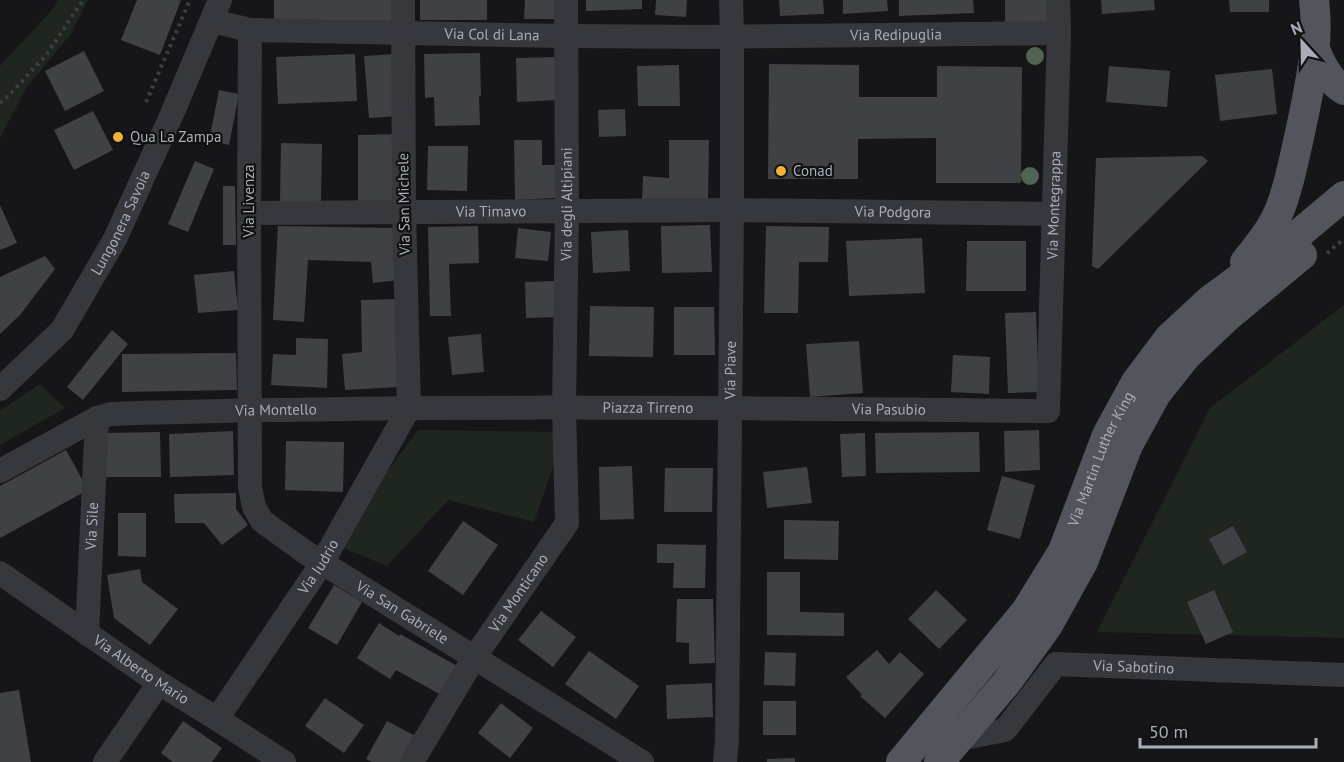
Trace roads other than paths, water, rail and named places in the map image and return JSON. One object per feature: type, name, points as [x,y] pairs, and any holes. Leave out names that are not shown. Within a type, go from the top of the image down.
[{"type":"main road","points":[[1210,300],[1266,236],[1280,210],[1290,178],[1311,81],[1315,49],[1316,2]]},
{"type":"main road","points":[[1315,49],[1321,66],[1337,86],[1344,90]]},
{"type":"main road","name":"Via Martin Luther King","points":[[901,762],[1026,611],[1062,551],[1107,435],[1136,382],[1169,338],[1210,300],[1294,238],[1344,196]]},
{"type":"main road","name":"Via Martin Luther King","points":[[939,762],[1007,682],[1048,626],[1083,562],[1128,445],[1156,394],[1187,355],[1226,318],[1344,221]]},
{"type":"street","name":"Via San Michele","points":[[403,0],[404,213],[409,408]]},
{"type":"street","name":"Via degli Altipiani","points":[[564,408],[567,211],[566,0]]},
{"type":"street","name":"Via Piave","points":[[727,755],[732,210],[731,0]]},
{"type":"street","name":"Via Montegrappa","points":[[1048,411],[1059,33],[1058,0]]},
{"type":"street","points":[[216,10],[249,30]]},
{"type":"street","name":"Lungonera Savoia","points":[[0,389],[62,330],[115,239],[216,10]]},
{"type":"street","name":"Via Col di Lana","points":[[249,30],[732,37]]},
{"type":"street","name":"Via Livenza","points":[[249,30],[250,410]]},
{"type":"street","name":"Via Redipuglia","points":[[732,37],[1059,33]]},
{"type":"street","name":"Via Timavo","points":[[249,213],[732,210]]},
{"type":"street","name":"Via Podgora","points":[[732,210],[1054,214]]},
{"type":"street","name":"Via Iudrio","points":[[218,719],[322,563],[409,408]]},
{"type":"street","name":"Piazza Tirreno","points":[[564,408],[730,408]]},
{"type":"street","name":"Via Montello","points":[[0,471],[97,418],[111,414],[250,410],[564,408]]},
{"type":"street","name":"Via Monticano","points":[[412,762],[474,658],[567,523],[564,408]]},
{"type":"street","name":"Via Pasubio","points":[[730,408],[1048,411]]},
{"type":"street","name":"Via San Gabriele","points":[[250,410],[250,487],[254,507],[262,521],[322,563],[642,762]]},
{"type":"street","name":"Via Sile","points":[[87,634],[97,418]]},
{"type":"street","name":"Via Alberto Mario","points":[[0,573],[159,683],[284,762]]},
{"type":"street","name":"Via Sabotino","points":[[959,739],[1005,730],[1056,664],[1344,675]]},
{"type":"street","points":[[105,762],[159,683]]},
{"type":"place","name":"Qua La Zampa","points":[[118,137]]},
{"type":"place","name":"Conad","points":[[781,171]]}]
